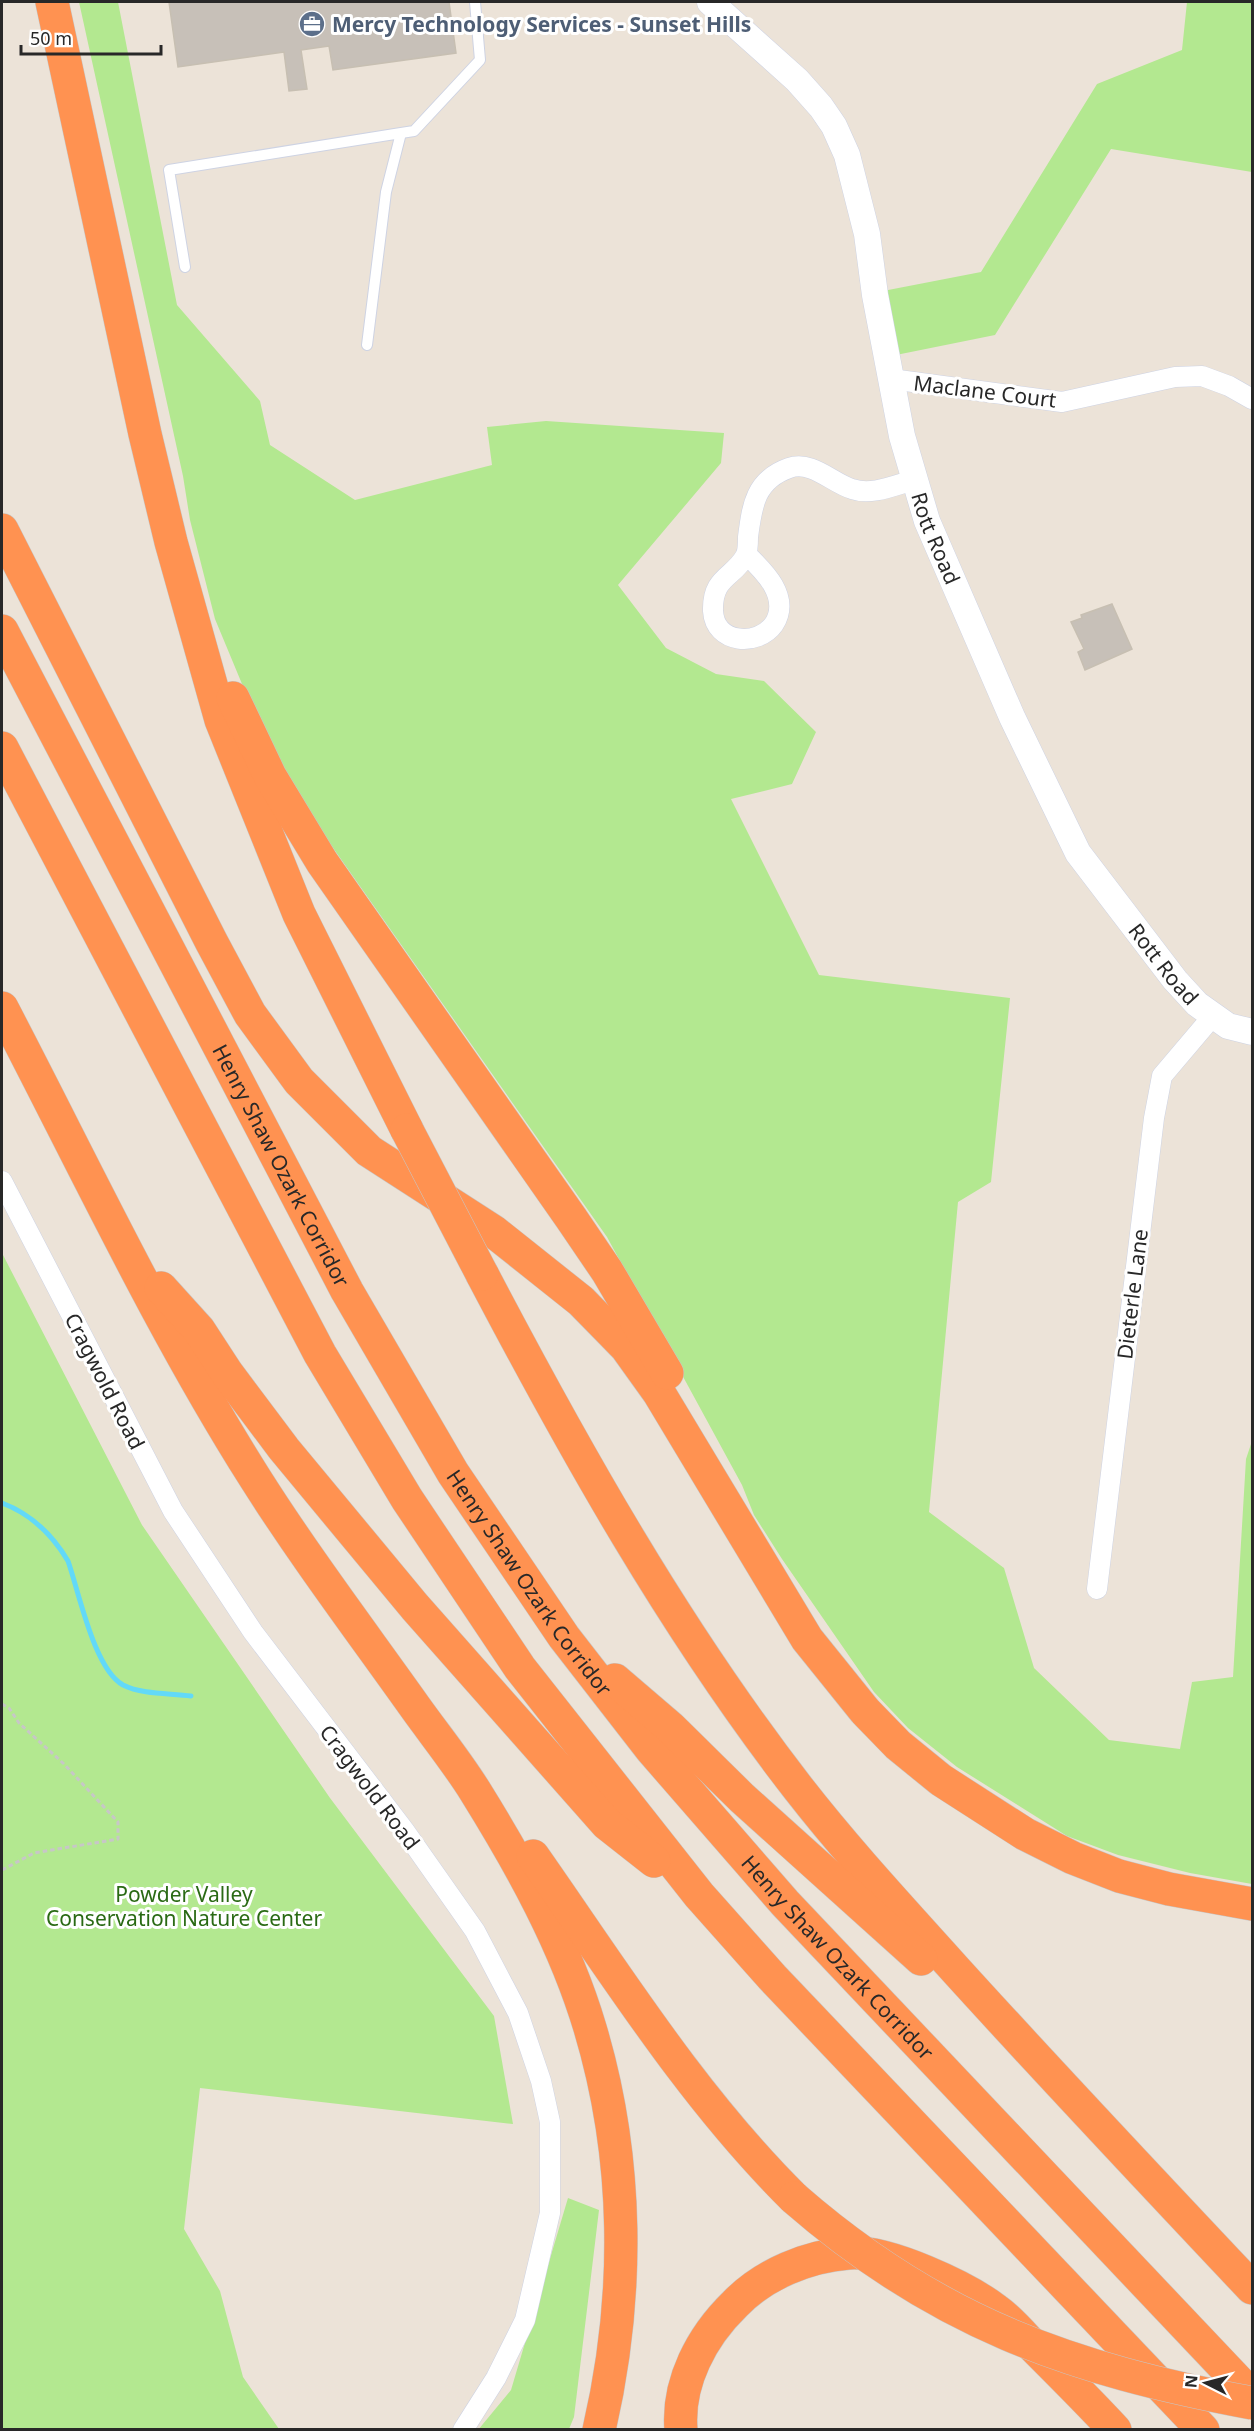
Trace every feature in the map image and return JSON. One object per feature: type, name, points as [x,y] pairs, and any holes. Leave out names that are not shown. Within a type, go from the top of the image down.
[{"type":"highway","points":[[52,2],[145,434],[171,542],[221,720],[272,852],[328,975],[482,1274],[595,1482],[664,1598],[745,1717],[843,1845],[1035,2059],[1252,2288]]},
{"type":"highway","points":[[2,530],[212,944],[250,1014],[299,1081],[369,1151],[493,1231],[581,1300],[626,1347],[659,1393],[743,1531],[783,1602],[836,1679],[898,1745],[941,1780],[1006,1823],[1073,1858],[1119,1876],[1169,1889],[1252,1904]]},
{"type":"highway","name":"Henry Shaw Ozark Corridor","points":[[2,631],[347,1291],[453,1473],[564,1637],[651,1749],[785,1903],[1252,2396]]},
{"type":"highway","points":[[199,637],[240,710],[270,776],[322,862],[571,1218],[634,1316],[696,1425],[743,1531]]},
{"type":"highway","points":[[2,748],[254,1233],[364,1430],[456,1575],[520,1668],[699,1895],[772,1977],[1203,2430]]},
{"type":"highway","points":[[2,1008],[216,1416],[284,1525],[474,1790],[536,1898],[565,1960],[589,2026],[605,2091],[616,2158],[621,2225],[620,2292],[613,2359],[599,2430]]},
{"type":"highway","points":[[130,1255],[199,1330],[234,1383],[333,1510],[526,1734],[607,1824],[699,1895]]},
{"type":"highway","points":[[564,1637],[671,1728],[742,1798],[1035,2059]]},
{"type":"highway","points":[[474,1790],[524,1842],[687,2075],[755,2159],[794,2198],[872,2260],[974,2321],[1088,2366],[1149,2382],[1252,2403]]},
{"type":"highway","points":[[681,2430],[685,2392],[691,2368],[705,2340],[742,2296],[765,2280],[795,2265],[851,2253],[893,2261],[948,2280],[997,2310],[1115,2430]]},
{"type":"street","name":"Rott Road","points":[[710,2],[797,80],[834,126],[847,155],[858,194],[891,380],[914,480],[946,570],[1049,797],[1078,853],[1175,980],[1212,1017],[1228,1026],[1252,1032]]},
{"type":"street","name":"Maclane Court","points":[[891,380],[1062,402],[1175,377],[1202,376],[1229,386],[1252,399]]},
{"type":"street","points":[[746,554],[752,503],[764,482],[790,467],[816,470],[853,490],[875,491],[914,480]]},
{"type":"street","name":"Dieterle Lane","points":[[1097,1589],[1162,1076],[1212,1017]]},
{"type":"street","name":"Cragwold Road","points":[[2,1181],[173,1511],[253,1632],[404,1830],[468,1922],[518,2013],[541,2082],[550,2122],[550,2213],[525,2320],[496,2378],[463,2430]]},
{"type":"lane","points":[[185,267],[169,170],[414,131],[480,60],[475,2]]},
{"type":"lane","points":[[367,345],[386,192],[401,134]]},
{"type":"path","points":[[2,1704],[9,1708],[19,1724],[64,1764],[118,1822],[118,1839],[34,1853],[2,1870]]},
{"type":"green space","points":[[79,2],[118,2],[177,305],[260,401],[270,445],[355,500],[492,465],[487,427],[546,421],[724,433],[721,463],[618,585],[666,648],[716,674],[764,681],[816,732],[792,784],[731,799],[819,975],[1010,998],[991,1182],[958,1202],[929,1512],[1004,1568],[1034,1668],[1109,1740],[1180,1749],[1192,1682],[1233,1677],[1246,1459],[1252,1441],[1252,1884],[1190,1873],[1118,1855],[1067,1836],[957,1767],[908,1728],[874,1692],[754,1515],[742,1485],[607,1237],[300,801],[252,708],[215,619],[190,520],[183,476]]},
{"type":"green space","points":[[1187,2],[1252,2],[1252,172],[1111,149],[995,335],[896,355],[883,291],[981,272],[1097,84],[1182,50]]},
{"type":"green space","name":"Powder Valley Conservation Nature Center","points":[[2,1253],[142,1525],[330,1798],[494,2016],[513,2124],[200,2088],[184,2229],[220,2291],[243,2377],[279,2429],[2,2429]]},
{"type":"green space","points":[[568,2198],[599,2210],[574,2417],[569,2429],[478,2430],[511,2390]]},
{"type":"building","name":"Mercy Technology Services - Sunset Hills","points":[[169,2],[449,2],[456,53],[333,70],[329,46],[301,50],[307,89],[289,91],[284,52],[178,67]]},
{"type":"building","points":[[1112,604],[1132,649],[1085,670],[1078,652],[1084,649],[1071,622],[1082,618],[1081,615]]},
{"type":"waterway","points":[[2,1503],[22,1513],[40,1526],[62,1551],[68,1561],[96,1647],[113,1676],[123,1685],[139,1691],[191,1696]]},
{"type":"place","name":"Mercy Technology Services - Sunset Hills","points":[[312,24]]}]
